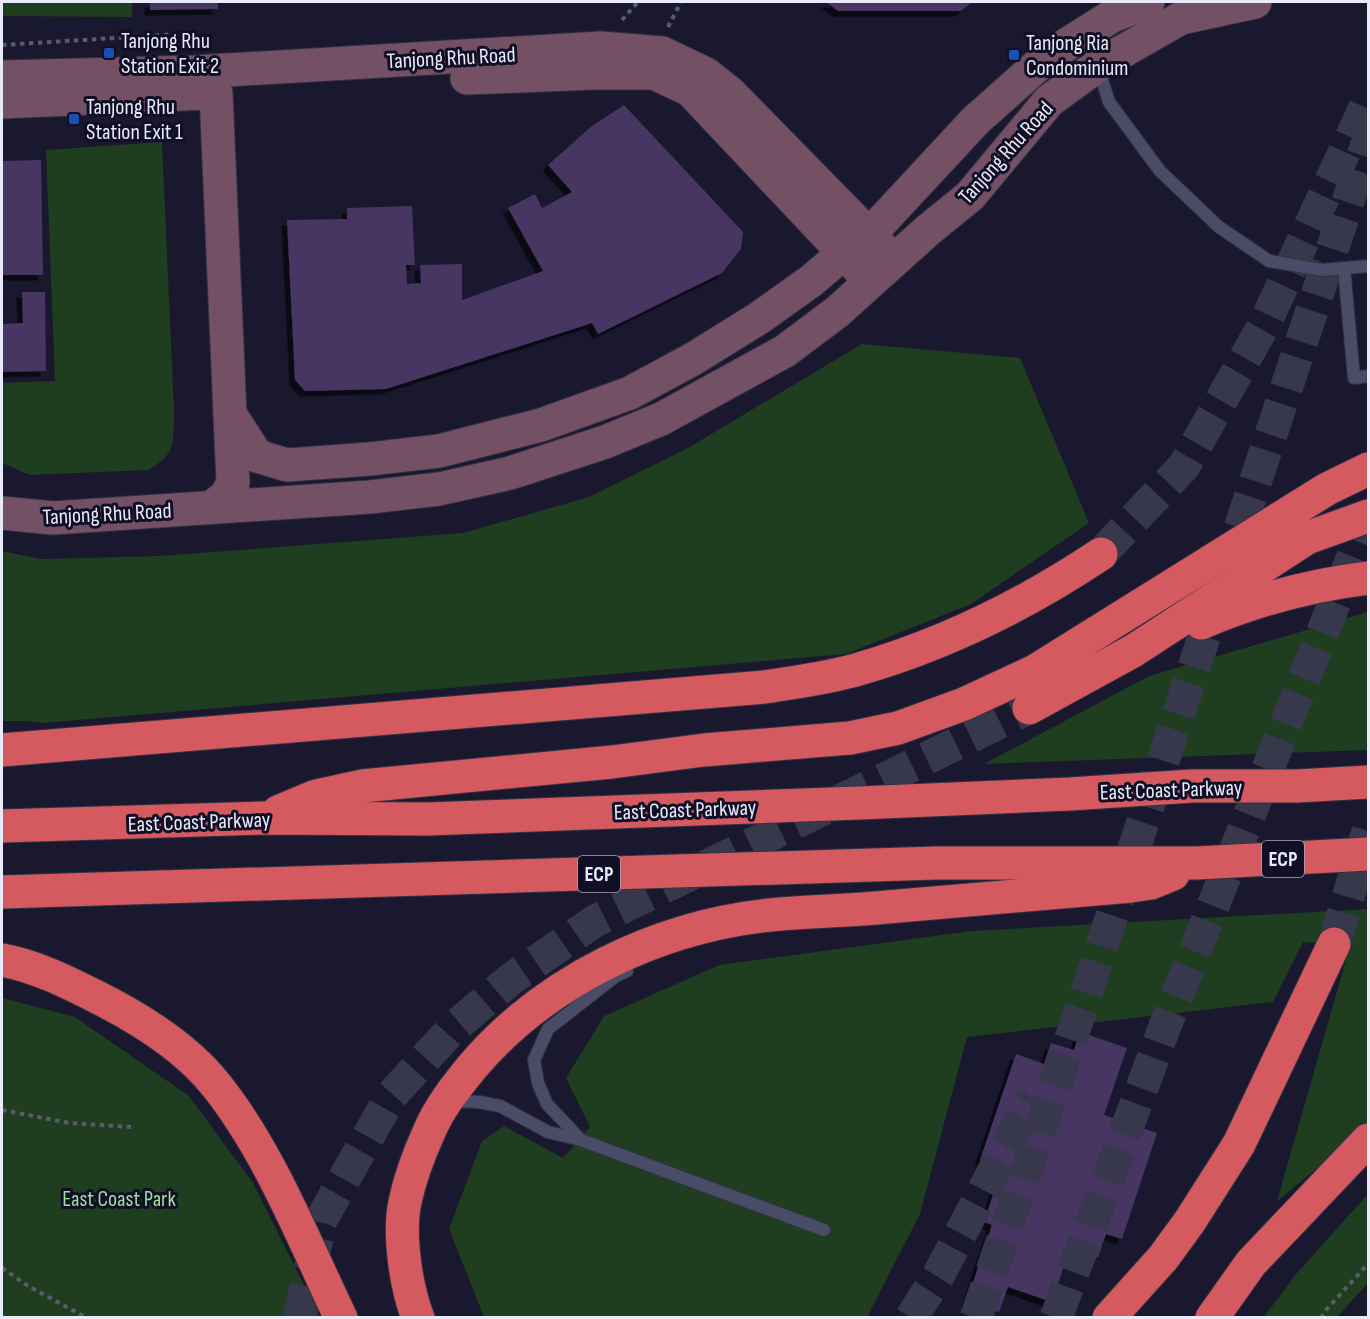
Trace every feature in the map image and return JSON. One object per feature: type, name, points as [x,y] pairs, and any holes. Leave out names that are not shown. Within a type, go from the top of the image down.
[{"type":"highway","points":[[263,818],[316,796],[362,786],[612,762],[704,750],[850,738],[898,728],[964,704],[1035,671],[1327,489],[1368,470]]},
{"type":"highway","points":[[1029,708],[1133,651],[1307,538],[1368,516]]},
{"type":"highway","points":[[2,750],[765,687],[856,670],[914,652],[1010,610],[1101,554]]},
{"type":"highway","points":[[1133,651],[1227,612],[1313,586],[1368,578]]},
{"type":"highway","name":"East Coast Parkway","points":[[2,826],[263,818],[428,819],[941,799],[1192,786],[1297,786],[1368,782]]},
{"type":"highway","name":"ECP","points":[[2,892],[936,863],[1197,863],[1368,854]]},
{"type":"highway","points":[[418,1317],[407,1275],[403,1243],[405,1204],[420,1151],[445,1101],[493,1042],[533,1008],[580,977],[618,957],[658,941],[731,921],[769,915],[1131,886],[1166,878],[1197,863]]},
{"type":"highway","points":[[1109,1317],[1163,1258],[1190,1221],[1239,1144],[1334,944]]},
{"type":"highway","points":[[2,960],[58,977],[143,1022],[181,1051],[214,1083],[243,1124],[271,1172],[341,1317]]},
{"type":"highway","points":[[1212,1317],[1251,1263],[1368,1140]]},
{"type":"street","name":"Tanjong Rhu Road","points":[[230,414],[257,456],[287,465],[439,451],[541,425],[630,393],[693,359],[759,318],[812,280],[870,234],[976,120],[1047,57],[1112,16],[1148,2]]},
{"type":"street","name":"Tanjong Rhu Road","points":[[2,513],[53,518],[370,497],[439,489],[510,473],[605,442],[661,419],[785,351],[837,312],[927,231],[970,196],[1049,101],[1097,66],[1181,18],[1255,2]]},
{"type":"street","name":"Tanjong Rhu Road","points":[[2,77],[205,82],[390,81],[593,73],[654,73],[698,82],[754,117],[870,234],[882,272]]},
{"type":"street","name":"Tanjong Rhu Road","points":[[2,102],[205,82]]},
{"type":"street","points":[[205,82],[230,414],[233,483],[226,495],[212,507]]},
{"type":"street","name":"Tanjong Rhu Road","points":[[698,82],[844,253],[882,272]]},
{"type":"street","name":"Tanjong Rhu Road","points":[[841,206],[866,212],[880,211],[900,202]]},
{"type":"lane","points":[[1097,66],[1109,102],[1160,171],[1219,227],[1269,261],[1322,270],[1368,266]]},
{"type":"lane","points":[[1344,268],[1354,378],[1368,376]]},
{"type":"lane","points":[[668,951],[731,921]]},
{"type":"lane","points":[[581,1140],[547,1104],[538,1083],[534,1060],[548,1029],[616,976],[637,966]]},
{"type":"lane","points":[[445,1101],[479,1102],[500,1106],[548,1132],[581,1140],[824,1230]]},
{"type":"path","points":[[621,22],[638,2]]},
{"type":"path","points":[[2,1110],[70,1123],[131,1127]]},
{"type":"path","points":[[1321,1317],[1368,1264]]},
{"type":"path","points":[[2,1268],[27,1286],[87,1317]]},
{"type":"green space","points":[[2,2],[132,2],[132,17],[2,16]]},
{"type":"green space","points":[[162,142],[174,410],[173,438],[169,452],[158,464],[148,470],[30,475],[2,463],[2,383],[55,381],[46,150]]},
{"type":"green space","points":[[862,344],[1020,358],[1089,523],[971,604],[846,654],[43,723],[2,721],[2,551],[41,559],[159,556],[463,533],[589,497],[688,448]]},
{"type":"green space","points":[[1368,612],[1368,750],[984,764],[1149,676]]},
{"type":"green space","points":[[1368,909],[1368,1127],[1277,1201],[1350,946],[1303,942],[1273,1002],[967,1037],[920,1214],[867,1317],[484,1317],[449,1229],[482,1141],[504,1126],[563,1158],[590,1127],[566,1078],[604,1016],[719,965],[971,931]]},
{"type":"green space","name":"East Coast Park","points":[[2,998],[75,1017],[189,1096],[253,1183],[320,1317],[2,1317]]},
{"type":"green space","points":[[1368,1194],[1368,1283],[1337,1317],[1264,1317],[1296,1274]]},
{"type":"building","points":[[150,2],[218,2],[218,9],[150,10]]},
{"type":"building","points":[[826,2],[972,2],[961,11],[838,11]]},
{"type":"building","points":[[624,105],[743,232],[741,249],[722,273],[598,334],[592,323],[386,389],[305,391],[295,380],[287,220],[347,219],[347,208],[412,206],[415,265],[406,265],[407,284],[421,283],[420,265],[462,264],[462,300],[543,271],[508,208],[535,194],[542,208],[572,192],[548,165],[592,126]]},
{"type":"building","points":[[41,160],[43,275],[2,275],[2,161]]},
{"type":"building","points":[[22,292],[45,292],[46,371],[2,372],[2,324],[23,323]]},
{"type":"building","points":[[1080,1032],[1127,1048],[1104,1115],[1157,1133],[1122,1239],[1106,1234],[1098,1257],[1070,1248],[1052,1302],[1008,1287],[999,1312],[967,1301],[992,1225],[984,1222],[1002,1168],[980,1160],[1016,1054],[1044,1064],[1051,1043],[1074,1050]]},
{"type":"tunnel","points":[[1101,554],[1184,466],[1265,323],[1368,101]]},
{"type":"tunnel","points":[[976,1318],[1082,1006],[1368,141]]},
{"type":"tunnel","points":[[1056,1318],[1165,1026],[1368,519]]},
{"type":"tunnel","points":[[299,1318],[321,1220],[391,1096],[452,1029],[511,979],[595,921],[1029,708]]},
{"type":"tunnel","points":[[1334,944],[1368,831]]},
{"type":"tunnel","points":[[911,1318],[938,1276],[1033,1097]]},
{"type":"place","name":"Tanjong Rhu Station Exit 2","points":[[109,53]]},
{"type":"place","name":"Tanjong Ria Condominium","points":[[1014,55]]},
{"type":"place","name":"Tanjong Rhu Station Exit 1","points":[[74,119]]}]
